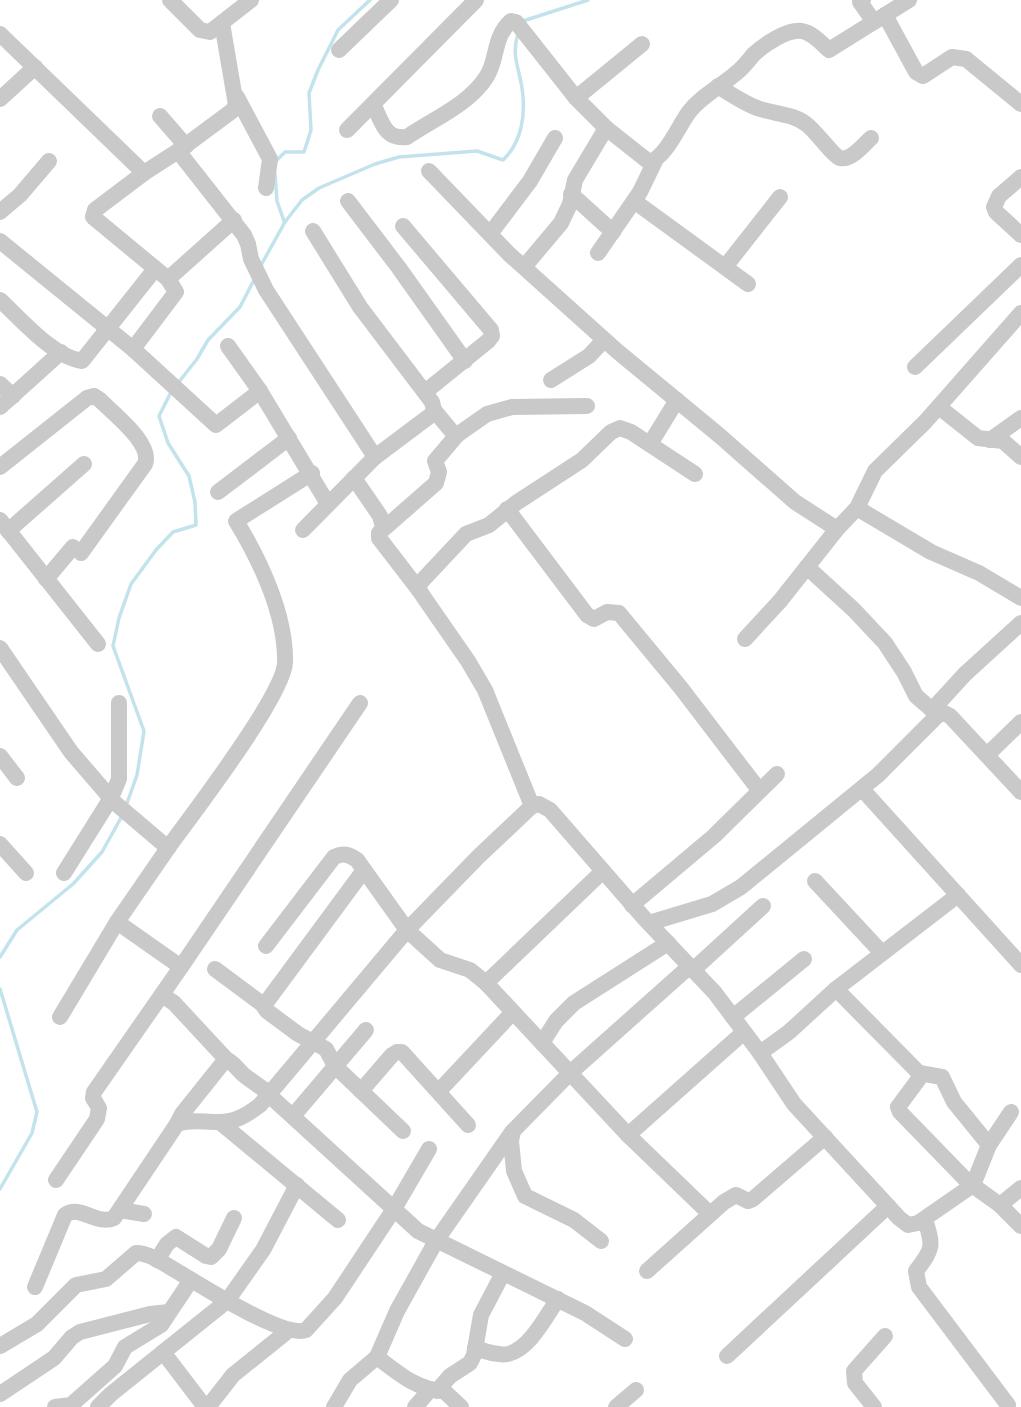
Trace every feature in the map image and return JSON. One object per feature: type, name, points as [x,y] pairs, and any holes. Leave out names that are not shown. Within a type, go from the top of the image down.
[{"type":"street","points":[[170,0],[200,30],[210,32],[251,0]]},
{"type":"street","points":[[339,50],[391,0]]},
{"type":"street","points":[[347,130],[476,0]]},
{"type":"street","points":[[863,0],[860,2],[879,18],[916,72],[923,76],[952,57],[966,59],[1019,99]]},
{"type":"street","points":[[598,253],[647,181],[654,161],[690,110],[735,75],[761,48],[779,37],[801,31],[815,37],[829,50],[909,0]]},
{"type":"street","points":[[373,104],[387,133],[396,138],[407,137],[473,93],[489,73],[500,33],[510,21],[516,22],[530,36],[576,98],[643,159],[654,161]]},
{"type":"street","points":[[222,23],[237,97],[270,159],[266,188]]},
{"type":"street","points":[[0,34],[144,173]]},
{"type":"street","points":[[576,98],[642,44]]},
{"type":"street","points":[[0,99],[36,68]]},
{"type":"street","points":[[718,86],[758,109],[797,118],[806,123],[837,157],[844,159],[850,156],[871,138]]},
{"type":"street","points":[[133,349],[176,292],[168,279],[93,217],[95,210],[232,111],[237,97]]},
{"type":"street","points":[[159,117],[234,220],[248,244],[251,259],[266,290],[375,457]]},
{"type":"street","points":[[524,267],[561,223],[570,204],[575,180],[606,128]]},
{"type":"street","points":[[490,233],[530,181],[555,138]]},
{"type":"street","points":[[0,212],[20,195],[49,161]]},
{"type":"street","points":[[429,171],[524,267],[604,340],[795,502],[837,529]]},
{"type":"street","points":[[1021,177],[999,196],[994,207],[1021,235]]},
{"type":"street","points":[[571,194],[613,232]]},
{"type":"street","points":[[725,267],[780,197]]},
{"type":"street","points":[[348,201],[465,361]]},
{"type":"street","points":[[634,201],[748,284]]},
{"type":"street","points":[[168,279],[234,220]]},
{"type":"street","points":[[403,226],[491,330],[492,336],[465,361],[425,391]]},
{"type":"street","points":[[313,231],[360,307],[425,391],[434,410],[457,435]]},
{"type":"street","points":[[0,241],[133,349],[216,425],[260,391]]},
{"type":"street","points":[[915,368],[1021,265]]},
{"type":"street","points":[[0,300],[61,352],[82,360],[155,269]]},
{"type":"street","points":[[745,639],[857,508],[875,471],[939,407],[1021,313]]},
{"type":"street","points":[[551,380],[589,356],[604,340]]},
{"type":"street","points":[[228,346],[260,391],[328,503]]},
{"type":"street","points":[[0,384],[6,402],[61,352]]},
{"type":"street","points":[[0,467],[87,398],[94,396],[146,449],[148,458],[145,464],[77,550],[46,579]]},
{"type":"street","points":[[650,444],[677,400]]},
{"type":"street","points":[[532,806],[485,690],[419,590],[379,538],[379,533],[436,483],[439,472],[435,461],[437,456],[457,435],[487,414],[512,407],[587,406]]},
{"type":"street","points":[[939,407],[978,438],[1003,441],[1021,457]]},
{"type":"street","points":[[303,530],[375,457],[425,421],[434,410]]},
{"type":"street","points":[[990,440],[1021,418]]},
{"type":"street","points":[[419,590],[426,575],[460,538],[489,525],[544,482],[582,460],[611,432],[620,428],[695,474]]},
{"type":"street","points":[[218,492],[289,438]]},
{"type":"street","points":[[84,464],[4,526],[98,644]]},
{"type":"street","points":[[60,1017],[117,922],[212,788],[276,691],[285,664],[279,615],[255,552],[236,521],[312,473]]},
{"type":"street","points":[[354,478],[380,516],[383,527]]},
{"type":"street","points":[[857,508],[931,552],[979,573],[1021,598]]},
{"type":"street","points":[[508,509],[587,615],[594,619],[607,612],[619,612],[759,790]]},
{"type":"street","points":[[807,566],[885,643],[916,696],[935,713],[950,716],[1021,792]]},
{"type":"street","points":[[649,923],[712,904],[741,887],[862,789],[935,713],[965,674],[1021,623]]},
{"type":"street","points":[[0,648],[71,752],[112,800],[168,848]]},
{"type":"street","points":[[64,873],[112,800],[119,779],[119,703]]},
{"type":"street","points":[[56,1180],[97,1119],[99,1108],[93,1098],[94,1092],[359,703]]},
{"type":"street","points":[[987,755],[1021,722]]},
{"type":"street","points":[[0,756],[17,778]]},
{"type":"street","points":[[632,905],[714,835],[776,774]]},
{"type":"street","points":[[862,789],[1021,965]]},
{"type":"street","points":[[177,1124],[194,1121],[221,1123],[247,1115],[270,1095],[407,930],[478,857],[532,806],[539,804],[550,810],[632,905],[715,993],[794,1104],[908,1225],[925,1219],[973,1185],[989,1145],[1011,1112]]},
{"type":"street","points":[[0,844],[26,873]]},
{"type":"street","points":[[265,946],[334,857],[342,853],[351,855],[407,930],[440,960],[470,970],[486,983],[628,1135],[710,1214]]},
{"type":"street","points":[[268,1000],[364,870]]},
{"type":"street","points":[[486,983],[603,871]]},
{"type":"street","points":[[815,881],[882,953]]},
{"type":"street","points":[[760,1053],[789,1032],[836,989],[958,895]]},
{"type":"street","points":[[334,1407],[350,1380],[377,1357],[397,1311],[436,1241],[513,1131],[570,1073],[763,906]]},
{"type":"street","points":[[117,922],[181,967]]},
{"type":"street","points":[[542,1044],[556,1021],[574,1003],[668,943]]},
{"type":"street","points":[[733,1017],[804,959]]},
{"type":"street","points":[[215,969],[288,1027],[326,1049],[335,1066],[403,1131]]},
{"type":"street","points":[[836,989],[919,1073],[942,1077],[954,1102],[989,1145]]},
{"type":"street","points":[[162,995],[174,1003],[237,1069],[266,1091],[271,1090],[270,1095],[418,1231],[558,1299],[625,1339]]},
{"type":"street","points":[[439,1091],[513,1012]]},
{"type":"street","points":[[293,1116],[366,1030]]},
{"type":"street","points":[[628,1135],[744,1032]]},
{"type":"street","points":[[361,1091],[397,1052],[408,1057],[468,1125]]},
{"type":"street","points":[[34,1287],[65,1216],[76,1212],[108,1221],[114,1218],[182,1114],[226,1059]]},
{"type":"street","points":[[919,1073],[918,1080],[898,1107],[900,1112],[973,1185],[1000,1205],[1021,1226]]},
{"type":"street","points":[[221,1123],[338,1220]]},
{"type":"street","points":[[513,1131],[511,1141],[514,1171],[525,1196],[575,1220],[601,1241]]},
{"type":"street","points":[[647,1271],[730,1197],[736,1195],[748,1201],[753,1199],[825,1137]]},
{"type":"street","points":[[0,1346],[37,1324],[76,1285],[106,1279],[136,1253],[156,1260],[227,1301],[289,1331],[300,1333],[316,1321],[335,1298],[394,1209],[429,1149]]},
{"type":"street","points":[[98,1407],[227,1301],[263,1250],[297,1185]]},
{"type":"street","points":[[1000,1205],[1021,1188]]},
{"type":"street","points":[[727,1356],[888,1206]]},
{"type":"street","points":[[120,1210],[144,1214]]},
{"type":"street","points":[[156,1260],[167,1244],[176,1237],[211,1257],[219,1249],[234,1218]]},
{"type":"street","points":[[925,1219],[932,1242],[931,1250],[916,1271],[919,1287],[1012,1403]]},
{"type":"street","points":[[415,1407],[450,1376],[470,1363],[481,1315],[503,1273]]},
{"type":"street","points":[[55,1407],[71,1405],[116,1366],[125,1347],[155,1330],[191,1280]]},
{"type":"street","points":[[475,1348],[497,1354],[515,1351],[530,1338],[558,1299]]},
{"type":"street","points":[[0,1394],[54,1358],[72,1337],[80,1332],[150,1314],[169,1312]]},
{"type":"street","points":[[163,1352],[207,1407],[233,1375],[289,1331]]},
{"type":"street","points":[[874,1407],[855,1383],[854,1371],[884,1336]]},
{"type":"street","points":[[377,1357],[410,1382],[433,1391],[444,1391],[461,1407]]},
{"type":"street","points":[[616,1407],[636,1390]]},
{"type":"waterway","points":[[277,160],[285,152],[304,152],[311,130],[309,93],[318,70],[338,30],[370,0]]},
{"type":"waterway","points":[[523,21],[588,0]]},
{"type":"waterway","points":[[260,267],[285,222],[302,200],[319,188],[375,164],[399,157],[477,151],[503,160],[515,145],[523,117],[522,88],[515,55],[518,34]]},
{"type":"waterway","points":[[275,174],[277,201],[284,221]]},
{"type":"waterway","points":[[178,383],[208,340],[240,307],[254,280]]},
{"type":"waterway","points":[[126,806],[137,775],[144,731],[113,646],[119,618],[131,584],[156,550],[173,532],[196,525],[195,502],[189,476],[168,443],[159,416],[171,392]]},
{"type":"waterway","points":[[0,957],[17,930],[73,884],[102,852],[122,816]]},
{"type":"waterway","points":[[0,989],[37,1112],[32,1133],[0,1189]]}]
